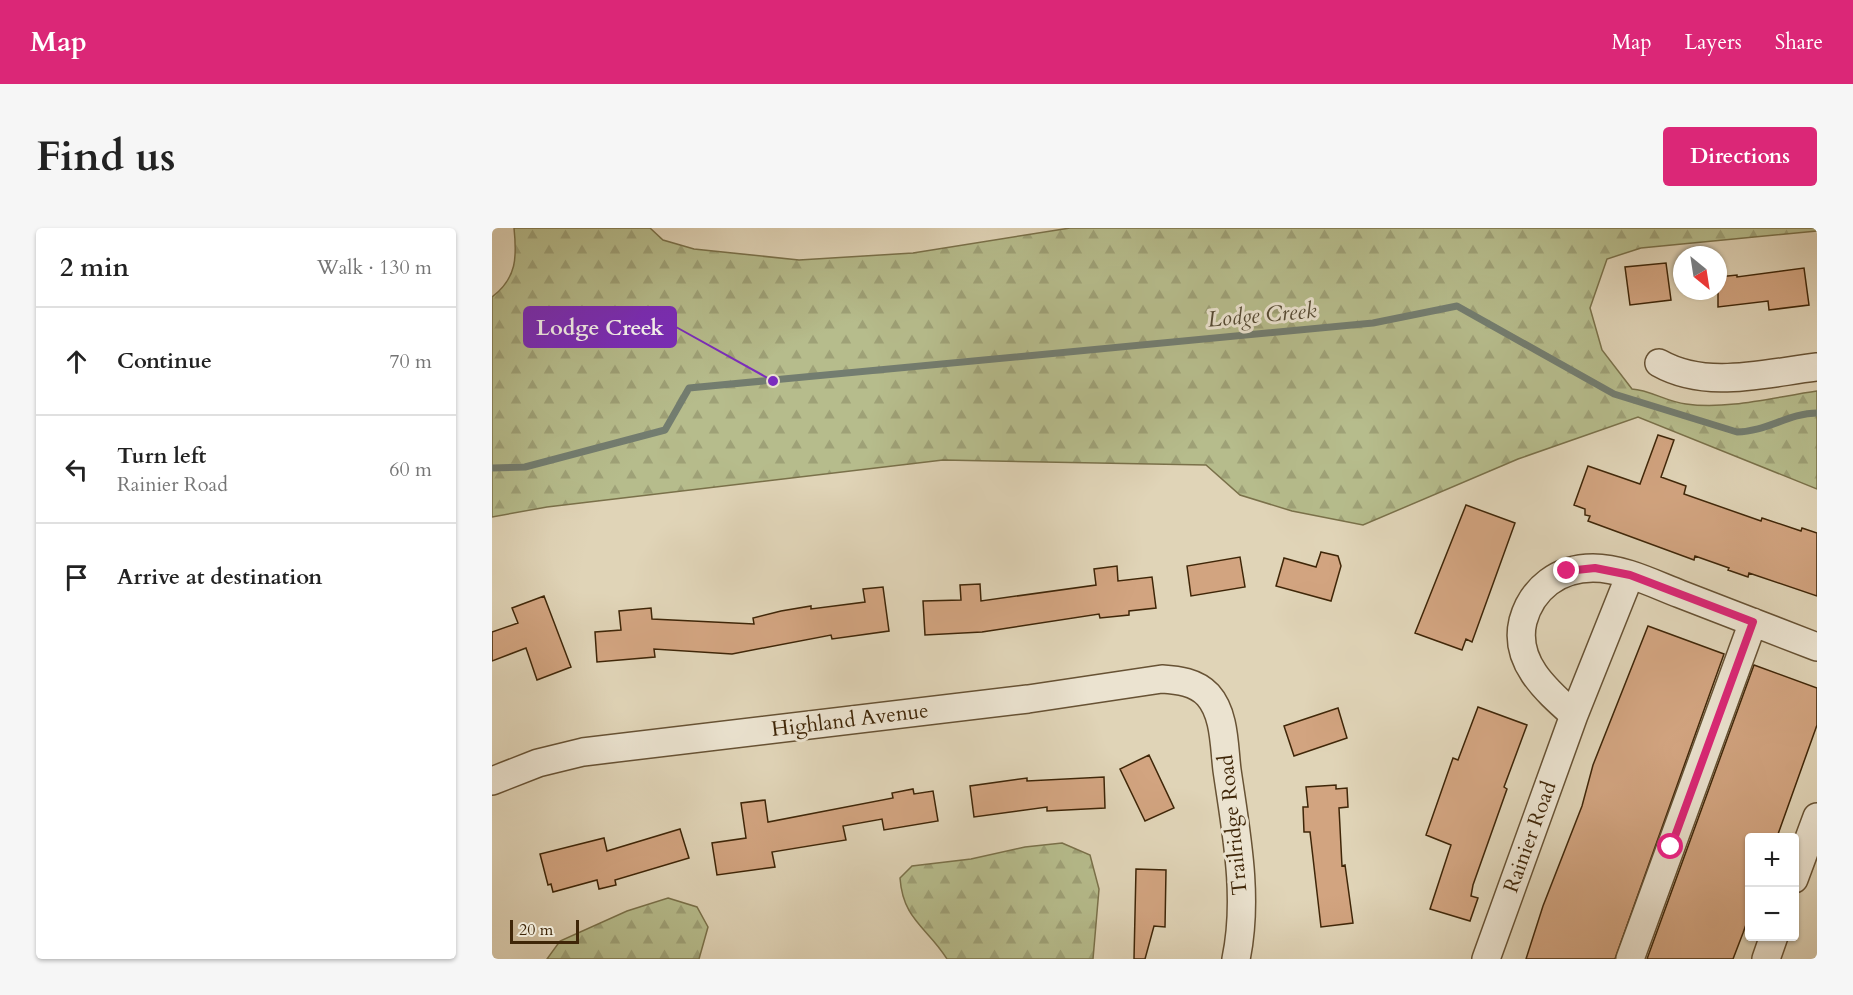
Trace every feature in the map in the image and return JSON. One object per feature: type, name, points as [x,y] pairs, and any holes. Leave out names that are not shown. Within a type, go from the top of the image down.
[{"type":"street","points":[[1659,363],[1675,372],[1696,378],[1817,367]]},
{"type":"street","points":[[1575,715],[1539,682],[1521,647],[1522,627],[1530,600],[1540,588],[1567,571],[1595,568],[1630,575],[1817,647]]},
{"type":"street","name":"Rainier Road","points":[[1486,959],[1575,715],[1630,575]]},
{"type":"street","points":[[1630,959],[1753,622]]},
{"type":"street","name":"Highland Avenue","points":[[492,781],[538,763],[583,752],[1016,700],[1162,679],[1182,680],[1207,694]]},
{"type":"street","name":"Trailridge Road","points":[[1207,694],[1220,716],[1240,856],[1241,905],[1236,959]]},
{"type":"street","points":[[1799,866],[1817,817]]},
{"type":"street","points":[[1766,959],[1772,941]]},
{"type":"green space","points":[[514,228],[650,228],[663,240],[694,249],[799,260],[913,253],[1070,228],[1817,228],[1817,231],[1641,248],[1607,259],[1590,308],[1602,350],[1632,389],[1679,403],[1702,405],[1752,402],[1817,391],[1817,489],[1638,417],[1518,459],[1363,525],[1292,511],[1240,495],[1206,465],[943,460],[547,507],[492,517],[492,297],[506,282],[514,266]]},
{"type":"green space","points":[[1062,843],[1090,855],[1099,889],[1093,959],[947,959],[911,914],[906,904],[900,878],[912,866],[971,859],[1025,847]]},
{"type":"green space","points":[[668,898],[697,907],[708,927],[699,959],[547,959],[560,941],[627,911]]},
{"type":"building","points":[[1666,263],[1671,300],[1630,305],[1625,267]]},
{"type":"building","points":[[1804,268],[1809,305],[1769,310],[1768,301],[1718,307],[1718,300],[1727,300],[1727,276],[1737,275],[1737,277]]},
{"type":"building","points":[[1658,435],[1674,440],[1661,477],[1686,486],[1684,494],[1761,521],[1762,518],[1801,531],[1802,528],[1817,533],[1817,596],[1749,573],[1748,577],[1695,556],[1694,560],[1588,521],[1590,516],[1585,515],[1585,509],[1574,505],[1588,466],[1640,484]]},
{"type":"building","points":[[1466,505],[1515,523],[1472,642],[1466,639],[1462,650],[1415,633]]},
{"type":"building","points":[[1321,552],[1338,556],[1341,566],[1331,601],[1276,586],[1284,558],[1316,567]]},
{"type":"building","points":[[1240,557],[1245,587],[1191,596],[1187,566]]},
{"type":"building","points":[[1117,566],[1118,581],[1152,577],[1156,608],[1129,611],[1129,615],[1100,618],[1099,614],[982,632],[925,635],[923,601],[961,600],[960,585],[980,584],[981,601],[1096,585],[1094,569]]},
{"type":"building","points":[[883,587],[889,631],[832,639],[831,635],[732,654],[654,649],[655,657],[597,662],[595,632],[621,630],[619,611],[651,608],[652,619],[754,624],[753,618],[781,611],[865,602],[863,589]]},
{"type":"building","points":[[544,596],[571,667],[537,680],[526,648],[492,661],[492,632],[518,623],[512,608]]},
{"type":"building","points":[[1648,626],[1724,654],[1615,959],[1526,959],[1543,906],[1582,806],[1593,765]]},
{"type":"building","points":[[1754,665],[1817,688],[1817,725],[1778,833],[1745,833],[1745,927],[1733,959],[1647,959]]},
{"type":"building","points":[[1478,707],[1527,725],[1504,787],[1507,789],[1473,885],[1471,896],[1478,898],[1470,921],[1430,909],[1451,845],[1426,835],[1453,758],[1458,760]]},
{"type":"building","points":[[1338,708],[1347,738],[1294,756],[1284,726]]},
{"type":"building","points":[[1149,755],[1174,808],[1145,821],[1120,769]]},
{"type":"building","points":[[1104,777],[1105,808],[1047,811],[1047,807],[974,817],[970,786],[1027,778],[1027,781]]},
{"type":"building","points":[[1336,785],[1336,789],[1347,788],[1348,807],[1339,808],[1342,866],[1345,865],[1353,923],[1321,927],[1310,832],[1304,832],[1303,807],[1308,807],[1306,787]]},
{"type":"building","points":[[913,789],[914,794],[933,791],[938,821],[884,830],[882,819],[843,826],[846,840],[772,852],[775,867],[717,875],[712,843],[746,838],[741,803],[765,800],[768,822],[893,798],[892,793]]},
{"type":"building","points":[[680,829],[689,858],[615,880],[616,885],[599,889],[597,880],[553,892],[551,884],[548,885],[540,854],[604,838],[607,851]]},
{"type":"building","points":[[1136,869],[1166,870],[1165,927],[1154,926],[1145,959],[1134,959]]},
{"type":"waterway","name":"Lodge Creek","points":[[492,468],[525,467],[665,430],[689,388],[1373,323],[1457,306],[1614,394],[1737,432],[1758,429],[1797,416],[1817,413]]},
{"type":"place","name":"Lodge Creek","points":[[773,381]]},
{"type":"route","points":[[1567,571],[1595,568],[1630,575],[1753,622],[1671,847]]}]
